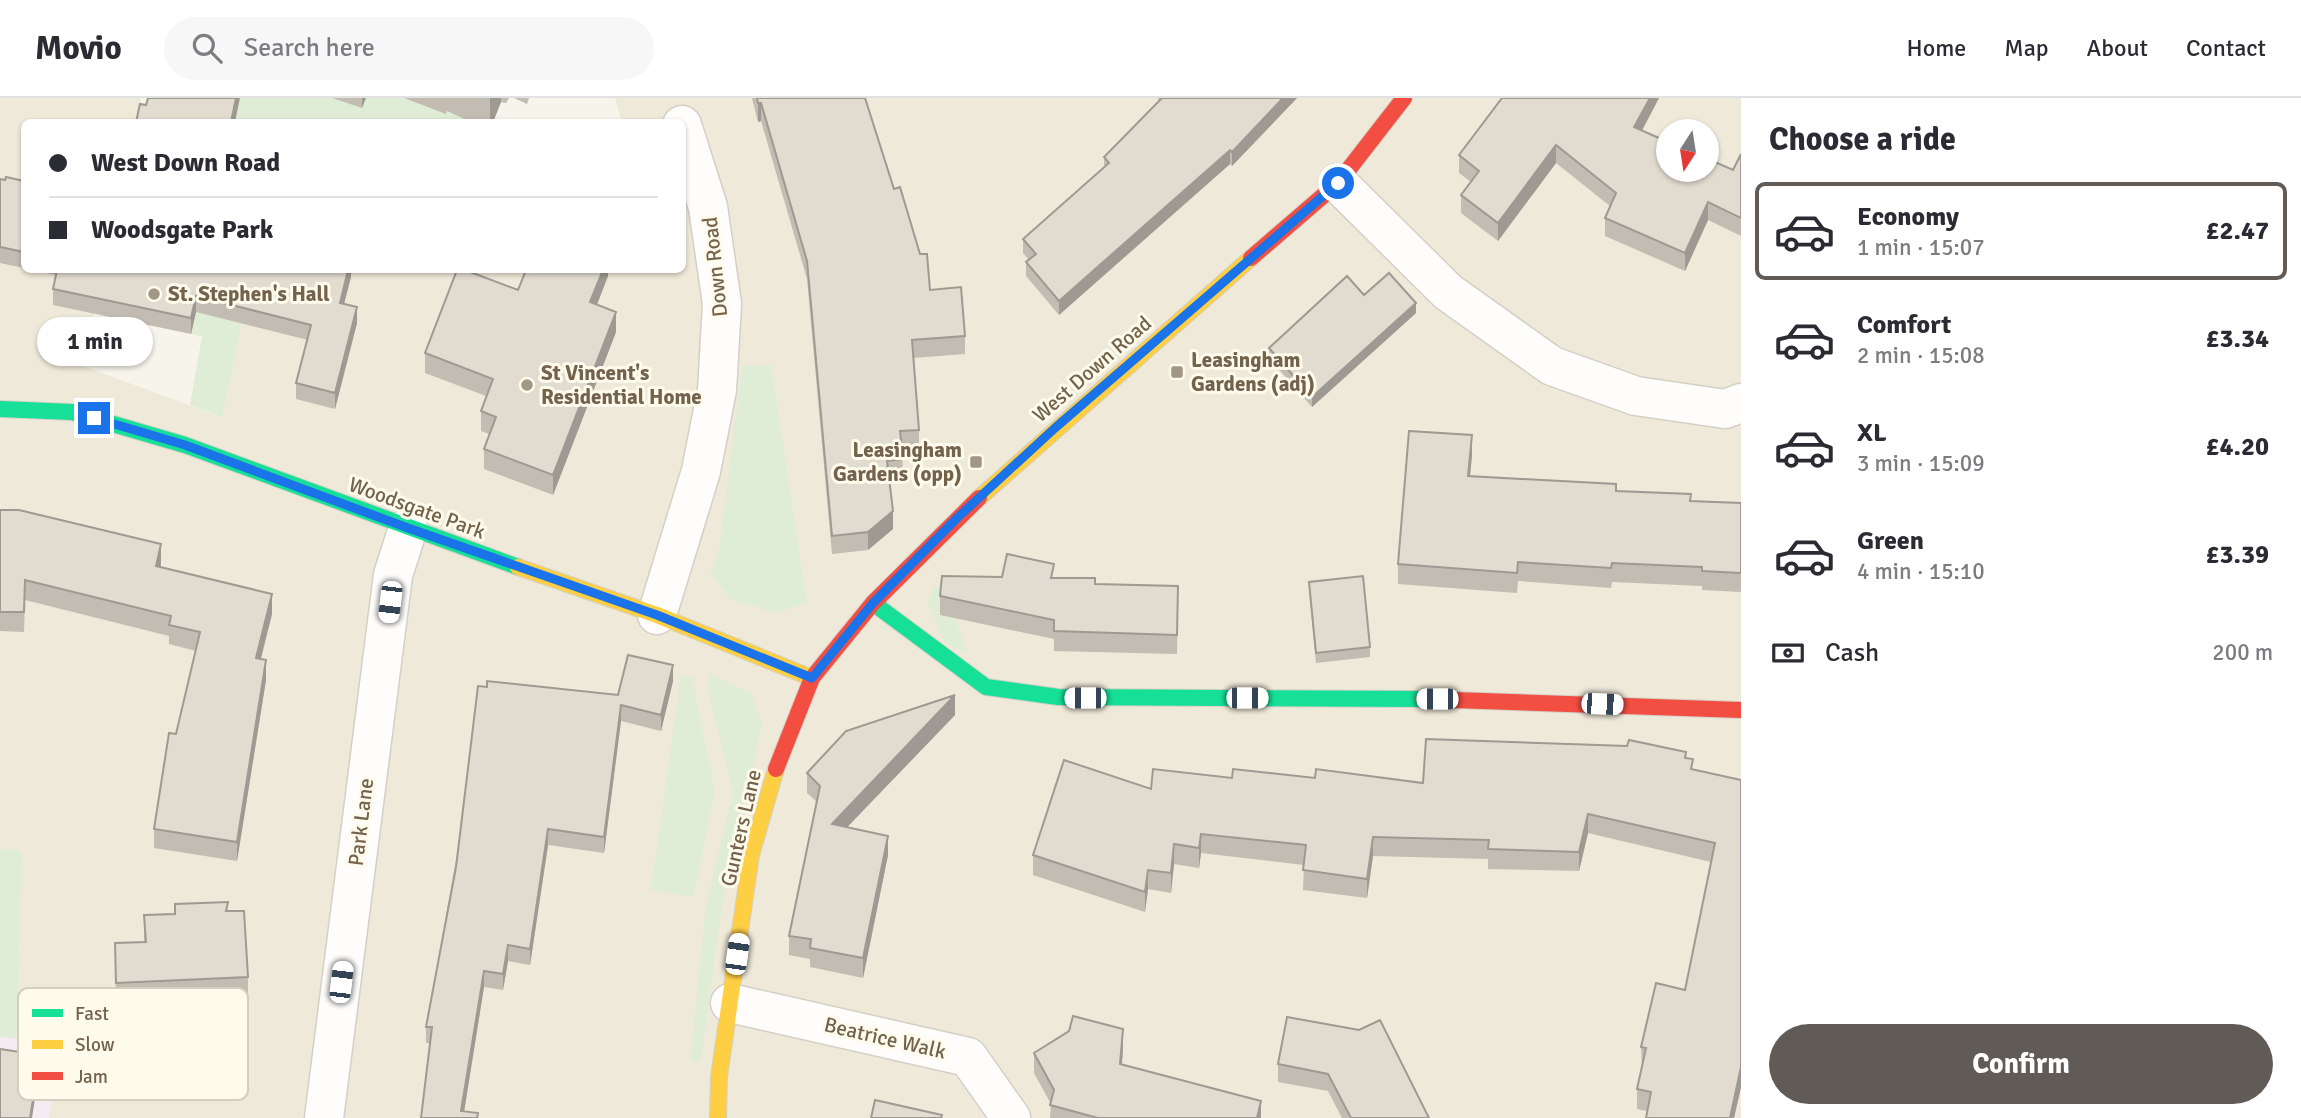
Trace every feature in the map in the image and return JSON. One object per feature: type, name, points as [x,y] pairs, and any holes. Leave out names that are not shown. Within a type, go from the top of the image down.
[{"type":"street","name":"Down Road","points":[[674,98],[680,119]]},
{"type":"street","name":"West Down Road","points":[[812,678],[873,603],[957,518],[1055,428],[1338,183],[1404,98]]},
{"type":"street","name":"Down Road","points":[[657,615],[701,471],[717,390],[722,304],[708,207],[686,137]]},
{"type":"street","points":[[1338,183],[1448,292],[1552,366],[1636,396],[1726,409],[1741,403]]},
{"type":"street","name":"Woodsgate Park","points":[[0,409],[72,412],[185,445],[408,528],[657,615],[812,678]]},
{"type":"street","name":"Park Lane","points":[[324,1118],[393,575],[408,528]]},
{"type":"street","points":[[873,603],[986,687],[1058,697],[1491,699],[1741,710]]},
{"type":"street","name":"Gunters Lane","points":[[718,1118],[719,1077],[751,855],[777,765],[812,678]]},
{"type":"street","name":"Beatrice Walk","points":[[730,1003],[968,1057],[1011,1118]]},
{"type":"shaded area","points":[[0,98],[141,98],[137,119],[21,119],[21,273],[103,273],[83,366],[221,417],[252,273],[686,273],[686,119],[621,119],[615,98],[1741,98],[1741,1118],[0,1118]]},
{"type":"shaded area","points":[[0,849],[22,850],[18,1100],[51,1100],[49,1118],[0,1118]]},
{"type":"green space","points":[[240,98],[341,98],[362,108],[366,98],[426,98],[478,119],[285,119],[236,119]]},
{"type":"green space","points":[[252,273],[222,417],[190,405],[202,336],[191,334],[204,276]]},
{"type":"green space","points":[[771,365],[807,603],[776,613],[730,599],[710,573],[719,549],[742,366]]},
{"type":"green space","points":[[936,586],[943,586],[968,654],[945,643],[927,601]]},
{"type":"green space","points":[[681,674],[692,678],[715,792],[693,897],[651,890]]},
{"type":"green space","points":[[710,674],[751,693],[762,724],[722,907],[701,1059],[690,1062],[706,905],[733,793],[707,686]]},
{"type":"green space","points":[[0,849],[22,850],[17,1039],[0,1037]]},
{"type":"building","points":[[148,98],[236,98],[232,119],[137,119],[140,104],[146,105]]},
{"type":"building","points":[[757,98],[865,98],[894,189],[900,187],[920,254],[927,254],[930,290],[961,287],[965,336],[912,340],[919,430],[900,431],[903,459],[887,461],[893,511],[868,532],[832,536],[807,261],[761,103],[758,103]]},
{"type":"building","points":[[1162,98],[1283,98],[1232,152],[1230,150],[1059,301],[1026,262],[1036,254],[1023,239],[1109,163],[1104,157]]},
{"type":"building","points":[[1502,98],[1650,98],[1634,127],[1656,137],[1656,182],[1719,182],[1719,164],[1733,170],[1741,154],[1741,218],[1708,202],[1685,253],[1605,218],[1616,193],[1556,145],[1498,223],[1461,195],[1479,171],[1459,155]]},
{"type":"building","points":[[6,177],[21,180],[21,251],[0,247],[0,179],[5,180]]},
{"type":"building","points":[[56,273],[347,273],[340,303],[357,307],[335,393],[296,383],[311,325],[196,296],[191,318],[53,289]]},
{"type":"building","name":"St Vincent's Residential Home","points":[[456,273],[473,273],[518,290],[525,273],[602,273],[590,302],[616,312],[553,475],[484,449],[496,417],[481,411],[493,379],[425,353]]},
{"type":"building","points":[[1389,273],[1416,303],[1312,397],[1269,348],[1347,276],[1364,295]]},
{"type":"building","points":[[1409,431],[1472,435],[1468,476],[1616,484],[1616,491],[1691,494],[1690,501],[1741,503],[1741,573],[1702,571],[1702,567],[1612,563],[1611,568],[1518,562],[1517,573],[1398,564]]},
{"type":"building","points":[[0,510],[19,510],[161,544],[156,566],[272,594],[256,658],[266,660],[237,842],[154,829],[169,733],[176,734],[200,632],[169,625],[171,616],[25,580],[24,612],[0,612]]},
{"type":"building","points":[[1007,554],[1054,564],[1051,578],[1095,578],[1095,584],[1178,586],[1177,635],[1054,631],[1054,620],[940,596],[942,576],[1002,577]]},
{"type":"building","points":[[1363,576],[1370,647],[1316,653],[1309,582]]},
{"type":"building","points":[[628,655],[673,665],[661,715],[621,705],[604,837],[548,829],[530,949],[508,945],[503,974],[484,971],[461,1111],[478,1113],[477,1118],[421,1118],[432,1027],[426,1027],[456,867],[478,686],[487,687],[487,681],[618,695]]},
{"type":"building","points":[[955,695],[832,824],[888,836],[863,958],[810,948],[811,939],[789,936],[820,786],[807,773],[846,731]]},
{"type":"building","points":[[1426,739],[1627,746],[1629,740],[1686,752],[1685,758],[1693,759],[1691,769],[1741,780],[1741,1067],[1730,1118],[1646,1118],[1651,1092],[1637,1089],[1646,1048],[1641,1047],[1656,983],[1685,990],[1715,843],[1588,814],[1579,852],[1488,849],[1489,840],[1373,837],[1367,879],[1303,870],[1306,845],[1201,834],[1199,848],[1174,844],[1171,873],[1148,870],[1145,892],[1033,855],[1064,760],[1151,789],[1153,769],[1232,778],[1233,769],[1315,778],[1316,769],[1423,783]]},
{"type":"building","points":[[228,902],[226,911],[244,911],[248,977],[116,983],[115,943],[146,942],[144,915],[175,914],[175,904]]},
{"type":"building","points":[[1073,1016],[1123,1029],[1120,1064],[1261,1101],[1257,1118],[1098,1118],[1050,1105],[1054,1090],[1034,1053],[1069,1031]]},
{"type":"building","points":[[1287,1017],[1359,1030],[1380,1020],[1429,1118],[1351,1118],[1328,1074],[1278,1064]]},
{"type":"building","points":[[0,1049],[18,1052],[18,1100],[33,1100],[30,1118],[0,1118]]},
{"type":"building","points":[[875,1100],[942,1115],[941,1118],[871,1118]]},
{"type":"traffic: fast","points":[[0,409],[72,412],[185,445],[518,567]]},
{"type":"traffic: fast","points":[[873,603],[986,687],[1058,697],[1424,699]]},
{"type":"traffic: slow","points":[[979,498],[1251,258]]},
{"type":"traffic: slow","points":[[518,567],[657,615],[812,678]]},
{"type":"traffic: slow","points":[[718,1118],[719,1077],[751,855],[776,769]]},
{"type":"traffic: jam","points":[[1251,258],[1338,183],[1404,98]]},
{"type":"traffic: jam","points":[[776,769],[812,678],[873,603],[979,498]]},
{"type":"traffic: jam","points":[[1424,699],[1741,710]]},
{"type":"place","name":"St. Stephen's Hall","points":[[154,294]]},
{"type":"place","name":"Leasingham Gardens (adj)","points":[[1177,372]]},
{"type":"place","name":"St Vincent's Residential Home","points":[[527,385]]},
{"type":"place","name":"Leasingham Gardens (opp)","points":[[976,462]]},
{"type":"route","points":[[94,418],[185,445],[408,528],[657,615],[812,678],[873,603],[957,518],[1055,428],[1198,307],[1338,183]]}]
